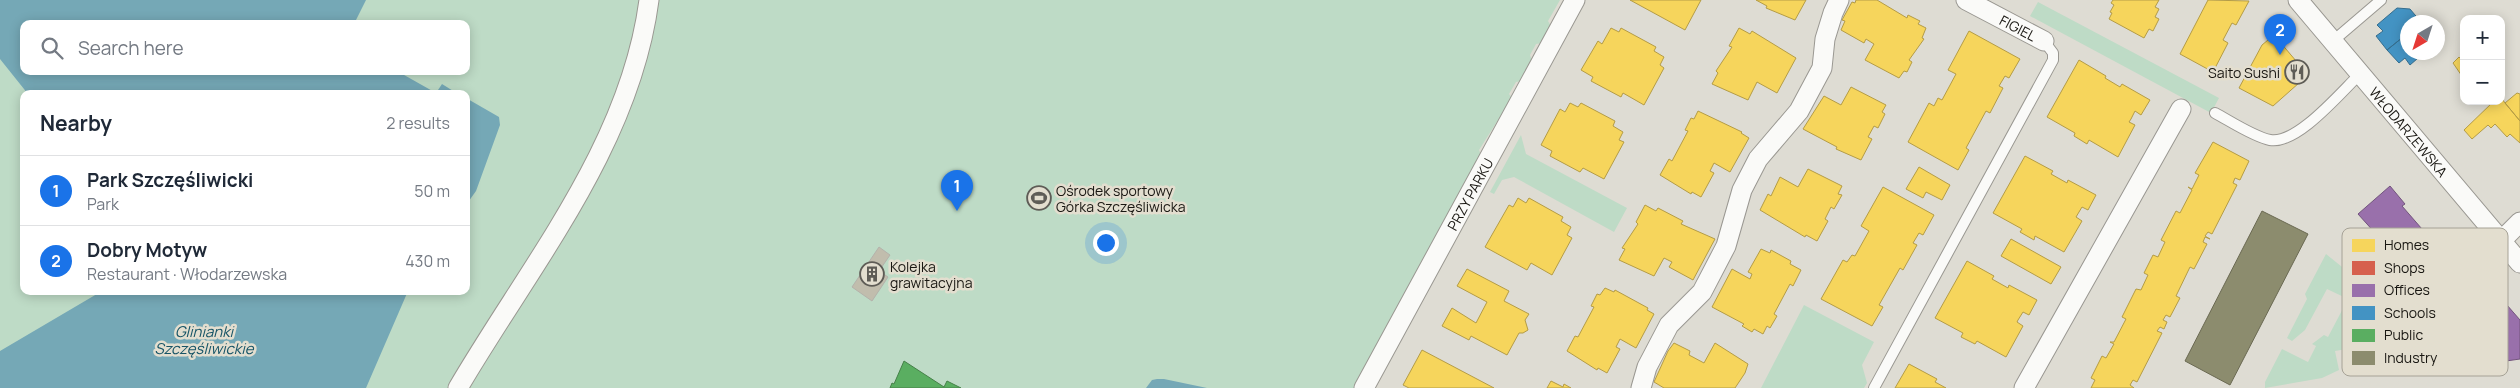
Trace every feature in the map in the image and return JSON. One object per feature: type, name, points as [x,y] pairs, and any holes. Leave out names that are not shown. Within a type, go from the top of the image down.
[{"type":"street","points":[[458,388],[604,147],[638,57],[649,0]]},
{"type":"street","name":"PRZY PARKU","points":[[1364,388],[1575,0]]},
{"type":"street","points":[[1640,388],[1647,367],[1670,325],[1702,292],[1726,246],[1742,190],[1758,159],[1799,111],[1822,68],[1825,39],[1832,13],[1839,0]]},
{"type":"street","name":"FIGIEL","points":[[1966,0],[2044,41]]},
{"type":"street","name":"WŁODARZEWSKA","points":[[2298,0],[2490,228]]},
{"type":"street","points":[[2024,388],[2181,109]]},
{"type":"street","points":[[2508,234],[2520,222]]},
{"type":"street","name":"WŁODARZEWSKA","points":[[2508,249],[2520,263]]},
{"type":"lane","points":[[2333,41],[2382,0]]},
{"type":"lane","points":[[1874,388],[2053,60],[2053,52],[2044,41]]},
{"type":"lane","points":[[2215,113],[2267,140],[2277,141],[2301,129],[2360,74]]},
{"type":"green space","points":[[0,0],[1560,0],[1548,21],[1551,26],[1542,43],[1536,44],[1530,55],[1532,61],[1521,81],[1516,82],[1509,94],[1512,98],[1479,150],[1481,155],[1354,388],[0,388]]},
{"type":"green space","points":[[2038,2],[2219,98],[2211,113],[2030,16]]},
{"type":"green space","points":[[1521,135],[1526,154],[1627,208],[1614,232],[1514,177],[1502,180],[1494,194],[1490,192]]},
{"type":"green space","points":[[2326,254],[2342,267],[2342,296],[2327,289],[2305,330],[2292,341],[2287,338],[2307,299],[2305,294]]},
{"type":"green space","points":[[1804,305],[1874,342],[1862,365],[1867,383],[1864,388],[1761,388]]},
{"type":"green space","points":[[2342,310],[2342,350],[2335,351],[2339,370],[2322,378],[2265,388],[2265,382],[2282,349],[2308,362],[2316,346],[2312,344],[2324,335],[2328,337]]},
{"type":"water","points":[[0,0],[366,0],[356,20],[20,20],[20,75],[404,75],[431,90],[25,90],[0,59]]},
{"type":"water","points":[[442,84],[452,90],[438,90]]},
{"type":"water","points":[[470,100],[499,117],[500,125],[476,191],[470,199]]},
{"type":"water","name":"Glinianki Szczęśliwickie","points":[[95,295],[406,295],[366,388],[0,388],[0,351]]},
{"type":"water","points":[[1157,379],[1207,388],[1146,388],[1152,380]]},
{"type":"building: Homes","points":[[1630,0],[1701,0],[1685,30]]},
{"type":"building: Homes","points":[[1756,0],[1806,0],[1795,20],[1766,8],[1767,6]]},
{"type":"building: Homes","points":[[1856,0],[1877,0],[1907,18],[1908,15],[1920,21],[1918,24],[1926,28],[1922,38],[1924,39],[1909,60],[1912,62],[1907,72],[1904,71],[1899,78],[1865,60],[1874,44],[1866,39],[1864,43],[1841,30],[1845,21],[1842,20],[1852,2],[1855,3]]},
{"type":"building: Homes","points":[[2113,0],[2159,0],[2155,7],[2159,9],[2155,17],[2159,19],[2153,31],[2149,29],[2144,38],[2109,19],[2114,5],[2111,3]]},
{"type":"building: Homes","points":[[2208,0],[2249,1],[2236,25],[2232,23],[2223,40],[2228,43],[2213,72],[2180,54]]},
{"type":"building: Homes","points":[[1611,28],[1619,32],[1621,28],[1656,47],[1654,51],[1664,57],[1660,65],[1664,68],[1644,105],[1623,93],[1621,97],[1591,81],[1593,77],[1581,70],[1598,41],[1602,44]]},
{"type":"building: Homes","points":[[1739,28],[1750,34],[1752,31],[1796,58],[1777,93],[1757,82],[1748,100],[1712,84],[1718,73],[1716,71],[1732,47],[1729,46]]},
{"type":"building: Homes","points":[[1969,31],[2020,59],[2009,78],[2005,76],[1999,86],[2003,88],[1990,113],[1986,111],[1966,148],[1969,150],[1958,170],[1908,142],[1929,103],[1934,106],[1938,98],[1942,100],[1956,74],[1948,70]]},
{"type":"building: Homes","points":[[2274,35],[2308,75],[2273,106],[2239,88],[2262,45]]},
{"type":"building: Homes","points":[[2460,58],[2460,73],[2453,63]]},
{"type":"building: Homes","points":[[2079,60],[2120,87],[2122,84],[2150,100],[2141,115],[2135,111],[2129,122],[2135,125],[2118,157],[2089,140],[2087,144],[2074,136],[2075,133],[2047,117]]},
{"type":"building: Homes","points":[[1851,87],[1886,105],[1882,112],[1885,114],[1878,128],[1874,126],[1868,137],[1872,139],[1861,160],[1836,149],[1837,147],[1803,129],[1824,96],[1841,105]]},
{"type":"building: Homes","points":[[2517,93],[2520,94],[2520,121],[2505,103]]},
{"type":"building: Homes","points":[[1570,103],[1578,107],[1581,103],[1615,121],[1613,126],[1623,132],[1619,140],[1624,142],[1604,179],[1583,168],[1580,172],[1550,156],[1552,151],[1541,145],[1560,109],[1565,112]]},
{"type":"building: Homes","points":[[2505,103],[2520,121],[2520,143],[2510,134],[2507,137],[2495,124],[2491,128],[2488,125],[2472,139],[2464,130],[2490,105],[2505,105]]},
{"type":"building: Homes","points":[[1698,111],[1742,132],[1749,138],[1730,172],[1714,163],[1710,171],[1714,173],[1701,197],[1692,192],[1691,194],[1660,175],[1669,159],[1672,161],[1688,131],[1685,130],[1691,118],[1694,119]]},
{"type":"building: Homes","points":[[2213,142],[2249,161],[2240,180],[2235,178],[2233,183],[2237,185],[2212,234],[2208,232],[2205,236],[2210,239],[2205,237],[2203,242],[2207,244],[2194,269],[2190,267],[2176,296],[2180,298],[2170,317],[2166,315],[2163,320],[2167,322],[2164,329],[2160,327],[2157,331],[2162,333],[2137,382],[2133,380],[2130,385],[2134,388],[2091,388],[2095,380],[2091,378],[2102,356],[2106,358],[2114,344],[2110,342],[2114,342],[2126,319],[2122,317],[2136,289],[2141,290],[2148,275],[2144,273],[2153,255],[2158,257],[2165,242],[2161,240],[2176,211],[2180,213],[2192,190],[2188,187],[2192,189],[2199,175],[2195,173]]},
{"type":"building: Homes","points":[[2025,156],[2053,171],[2051,174],[2067,183],[2068,180],[2096,195],[2088,210],[2082,207],[2076,217],[2082,221],[2064,252],[2035,236],[2034,240],[2020,232],[2022,229],[1993,213]]},
{"type":"building: Homes","points":[[1919,167],[1950,185],[1942,200],[1926,192],[1923,198],[1906,189]]},
{"type":"building: Homes","points":[[1808,169],[1842,186],[1838,194],[1842,195],[1834,209],[1831,207],[1825,219],[1828,221],[1817,241],[1806,235],[1805,237],[1760,210],[1768,194],[1771,196],[1780,177],[1798,187]]},
{"type":"building: Homes","points":[[1883,187],[1934,215],[1923,235],[1919,233],[1913,243],[1917,245],[1903,270],[1900,268],[1879,305],[1883,307],[1872,326],[1821,299],[1843,260],[1847,262],[1852,255],[1855,256],[1869,231],[1861,226]]},
{"type":"building: Homes","points":[[1518,198],[1526,203],[1529,198],[1563,217],[1561,221],[1571,227],[1567,235],[1572,238],[1552,275],[1531,263],[1527,270],[1485,247],[1509,205],[1513,207]]},
{"type":"building: Homes","points":[[1645,205],[1656,211],[1658,208],[1683,221],[1681,224],[1715,239],[1693,280],[1669,267],[1672,262],[1664,258],[1654,276],[1619,260],[1625,249],[1622,248],[1638,224],[1636,222]]},
{"type":"building: Homes","points":[[2011,239],[2061,267],[2051,284],[2001,256]]},
{"type":"building: Homes","points":[[1761,249],[1770,253],[1771,250],[1791,261],[1790,264],[1801,270],[1793,286],[1790,284],[1774,314],[1777,316],[1770,328],[1767,326],[1763,334],[1754,329],[1752,332],[1742,326],[1744,324],[1712,307],[1732,269],[1750,279],[1752,274],[1748,272]]},
{"type":"building: Homes","points":[[1967,261],[1994,276],[1992,279],[2008,288],[2009,285],[2037,300],[2029,315],[2023,312],[2018,320],[2017,322],[2023,326],[2006,357],[1977,341],[1975,344],[1961,337],[1963,333],[1935,318]]},
{"type":"building: Homes","points":[[1467,269],[1509,291],[1504,301],[1529,314],[1525,320],[1528,330],[1519,333],[1507,355],[1471,336],[1469,340],[1442,326],[1452,308],[1476,323],[1487,302],[1457,286]]},
{"type":"building: Homes","points":[[1605,288],[1614,292],[1615,290],[1648,308],[1647,310],[1654,314],[1636,348],[1620,339],[1616,347],[1620,349],[1607,373],[1598,368],[1597,370],[1567,351],[1575,336],[1578,337],[1594,307],[1591,306],[1597,294],[1600,295]]},
{"type":"building: Homes","points":[[1674,343],[1690,351],[1689,355],[1704,363],[1715,343],[1748,364],[1745,373],[1735,388],[1664,388],[1654,382],[1668,351]]},
{"type":"building: Homes","points":[[1422,350],[1494,388],[1409,388],[1403,385]]},
{"type":"building: Homes","points":[[1909,364],[1937,379],[1935,382],[1946,388],[1895,388]]},
{"type":"building: Homes","points":[[1551,381],[1563,387],[1564,384],[1571,388],[1547,388]]},
{"type":"building: Offices","points":[[2390,186],[2405,204],[2402,206],[2421,228],[2371,228],[2358,214]]},
{"type":"building: Offices","points":[[2508,306],[2520,320],[2520,359],[2508,361]]},
{"type":"building: Schools","points":[[2397,8],[2410,9],[2415,15],[2400,15],[2400,39],[2387,50],[2376,36],[2383,31],[2377,25]]},
{"type":"building: Schools","points":[[2400,39],[2400,60],[2403,60],[2399,63],[2387,50]]},
{"type":"building: Schools","points":[[2406,60],[2416,60],[2410,65]]},
{"type":"building: Public","points":[[904,361],[944,387],[947,381],[961,388],[890,388],[892,383],[894,384]]},
{"type":"building: Industry","points":[[2262,211],[2308,234],[2230,385],[2185,361]]},
{"type":"building: Other","name":"Kolejka grawitacyjna","points":[[879,247],[890,255],[879,271],[888,277],[872,301],[852,287]]},
{"type":"place","name":"Dobry Motyw","points":[[2280,55]]},
{"type":"place","name":"Saito Sushi","points":[[2297,72]]},
{"type":"place","name":"Ośrodek sportowy Górka Szczęśliwicka","points":[[1039,198]]},
{"type":"place","name":"Park Szczęśliwicki","points":[[957,211]]},
{"type":"place","name":"Kolejka grawitacyjna","points":[[872,274]]}]
